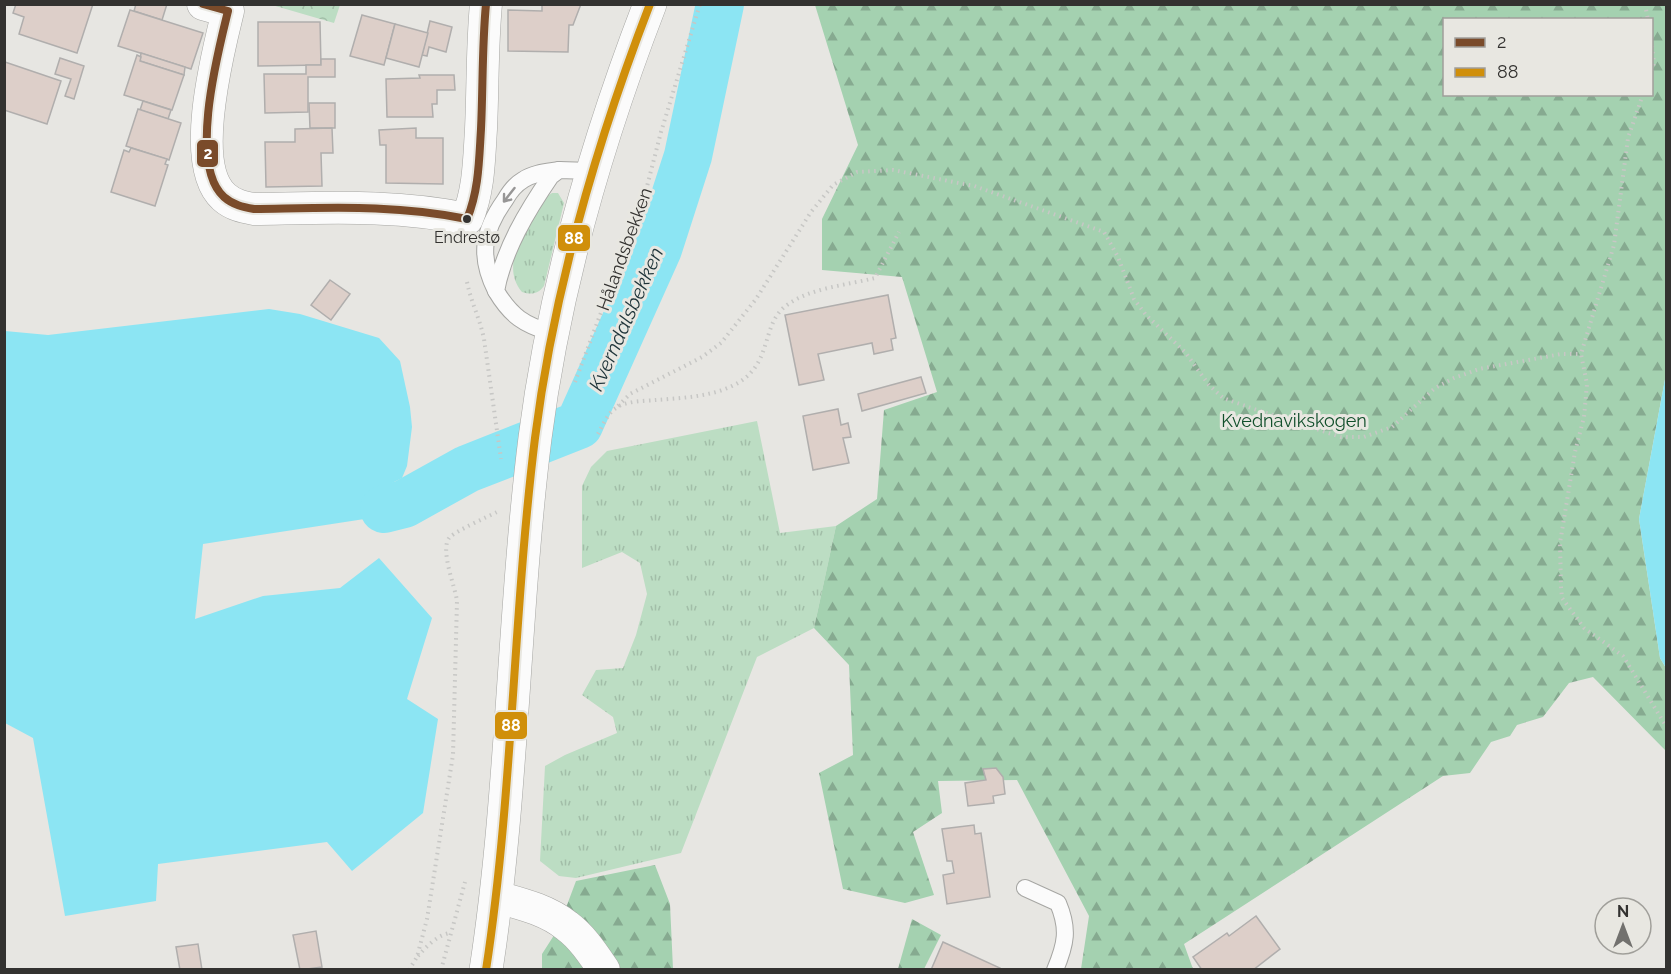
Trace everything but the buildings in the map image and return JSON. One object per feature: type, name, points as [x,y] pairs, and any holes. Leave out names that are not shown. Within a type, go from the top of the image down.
[{"type":"main road","points":[[486,969],[497,897],[525,531],[535,435],[552,333],[591,171],[650,4]]},
{"type":"main road","points":[[497,897],[499,969]]},
{"type":"street","points":[[203,4],[228,11],[211,82],[208,119],[211,174],[223,196],[239,207],[254,209],[381,207],[433,212],[467,219],[477,192],[482,42],[486,4]]},
{"type":"street","points":[[497,897],[542,911],[568,926],[604,969]]},
{"type":"lane","points":[[552,333],[521,321],[503,303],[487,272],[485,251],[489,228],[499,208],[522,180],[544,172],[559,170],[591,171]]},
{"type":"lane","points":[[496,291],[500,268],[506,252],[544,187],[559,170]]},
{"type":"lane","points":[[1025,888],[1058,903],[1064,917],[1066,933],[1055,969]]},
{"type":"path","name":"Hålandsbekken","points":[[572,392],[644,198],[661,132],[700,4]]},
{"type":"path","points":[[1642,96],[1628,138],[1614,245],[1581,354],[1587,384],[1584,417],[1575,452],[1560,543],[1563,598],[1584,628],[1623,656],[1666,726]]},
{"type":"path","points":[[598,434],[609,413],[630,394],[702,357],[721,343],[756,299],[811,212],[833,185],[857,172],[892,170],[974,186],[1104,232],[1118,257],[1134,299],[1146,315],[1185,352],[1209,385],[1223,398],[1341,437],[1364,437],[1392,426],[1435,388],[1479,369],[1561,354],[1581,354]]},
{"type":"path","points":[[618,406],[721,392],[746,380],[758,364],[775,318],[786,305],[811,293],[875,278],[899,232]]},
{"type":"path","points":[[467,281],[483,331],[498,432]]},
{"type":"path","points":[[501,465],[535,435]]},
{"type":"path","points":[[417,957],[427,919],[453,755],[457,601],[455,585],[445,554],[446,546],[450,537],[497,512],[496,524]]},
{"type":"path","points":[[441,969],[466,877]]},
{"type":"path","points":[[409,969],[417,957],[438,938],[450,933]]},
{"type":"green space","points":[[272,5],[340,5],[334,23]]},
{"type":"green space","name":"Kvednavikskogen","points":[[815,5],[1666,5],[1666,374],[1639,519],[1660,658],[1666,668],[1666,751],[1593,677],[1569,683],[1543,717],[1517,725],[1510,736],[1491,742],[1470,773],[1443,776],[1184,944],[1193,969],[1081,969],[1089,916],[1017,780],[938,781],[942,813],[913,832],[934,895],[905,903],[843,889],[819,773],[853,755],[849,665],[814,628],[836,526],[877,499],[884,410],[937,392],[902,277],[822,270],[822,219],[858,145]]},
{"type":"green space","points":[[552,193],[558,193],[564,203],[544,286],[534,293],[522,292],[515,280],[513,268],[515,256],[525,231],[546,197]]},
{"type":"green space","points":[[757,421],[780,533],[836,526],[814,628],[757,657],[681,853],[576,878],[559,876],[540,861],[545,766],[617,733],[613,717],[582,695],[596,670],[623,668],[636,635],[647,594],[640,563],[622,552],[582,568],[582,486],[591,467],[607,451]]},
{"type":"green space","points":[[655,865],[670,904],[673,969],[542,969],[542,954],[558,929],[576,881]]},
{"type":"green space","points":[[912,919],[941,935],[924,969],[898,969]]},
{"type":"water","points":[[269,309],[300,314],[379,338],[400,361],[412,427],[407,466],[402,478],[380,489],[376,494],[385,502],[384,516],[203,544],[195,619],[263,596],[340,588],[379,558],[432,618],[407,699],[438,719],[423,813],[352,871],[327,842],[158,864],[156,901],[65,916],[33,738],[5,723],[5,331],[48,335]]},
{"type":"water","points":[[1666,374],[1666,668],[1660,658],[1639,519]]},
{"type":"waterway","name":"Kverndalsbekken","points":[[384,509],[404,504],[467,469],[579,425],[658,249],[688,156],[720,4]]},
{"type":"transit line","name":"2","points":[[203,4],[228,11],[213,79],[207,135],[208,160],[213,182],[224,197],[235,204],[254,209],[387,209],[467,219],[474,197],[479,163],[486,4]]},
{"type":"transit line","name":"88","points":[[486,970],[502,838],[528,504],[543,382],[565,272],[579,218],[612,110],[650,4]]},
{"type":"place","name":"Endrestø","points":[[467,219]]}]
